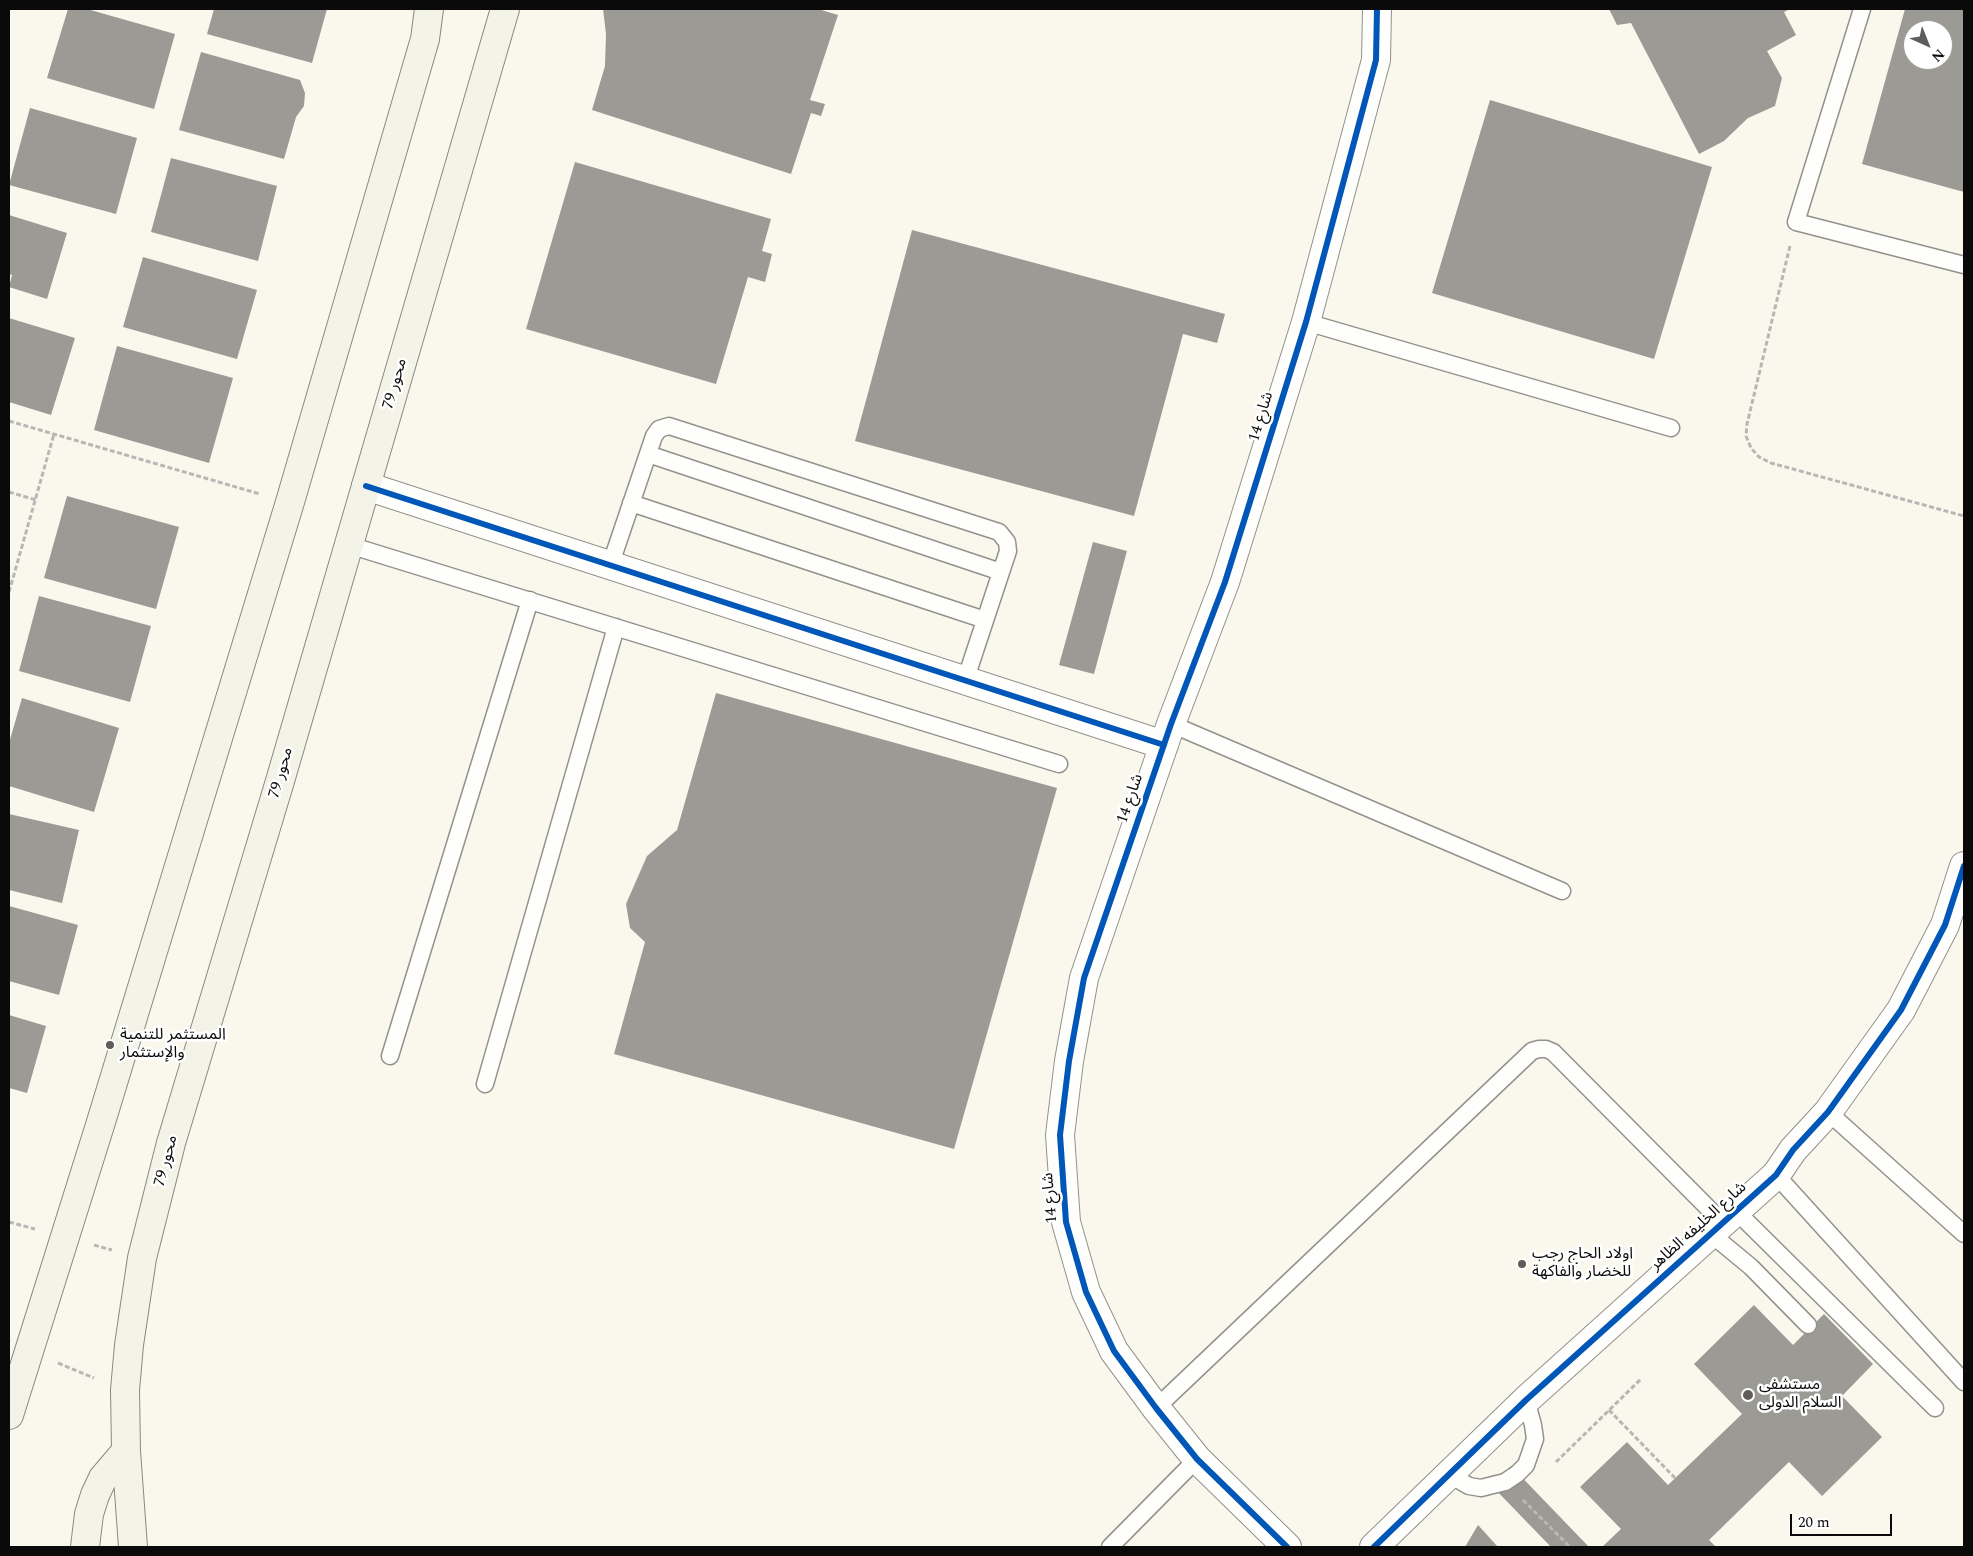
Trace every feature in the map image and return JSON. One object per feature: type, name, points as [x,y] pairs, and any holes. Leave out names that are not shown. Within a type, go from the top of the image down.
[{"type":"main road","points":[[9,1415],[101,1122],[290,502],[425,39],[429,9]]},
{"type":"main road","name":"محور 79","points":[[133,1547],[126,1451],[125,1390],[129,1344],[142,1258],[171,1143],[349,545],[505,9]]},
{"type":"main road","points":[[85,1547],[89,1514],[95,1496],[103,1478],[126,1451]]},
{"type":"street","name":"شارع 14","points":[[1287,1547],[1197,1459],[1114,1351],[1086,1292],[1066,1222],[1060,1135],[1084,978],[1168,735],[1225,582],[1306,322],[1376,60],[1378,9]]},
{"type":"street","points":[[366,486],[965,681],[1168,735]]},
{"type":"street","name":"شارع الخليفه الظاهر","points":[[1374,1547],[1526,1400],[1776,1175],[1793,1150],[1828,1112],[1901,1010],[1945,925],[1964,866]]},
{"type":"lane","points":[[1862,9],[1796,222],[1964,265]]},
{"type":"lane","points":[[1306,322],[1671,428]]},
{"type":"lane","points":[[610,566],[654,436],[659,429],[669,426],[999,532],[1007,542],[1008,551],[965,681]]},
{"type":"lane","points":[[648,454],[1001,572]]},
{"type":"lane","points":[[631,503],[985,620]]},
{"type":"lane","points":[[349,545],[1059,764]]},
{"type":"lane","points":[[390,1056],[530,600]]},
{"type":"lane","points":[[485,1084],[616,628]]},
{"type":"lane","points":[[1168,735],[1562,891]]},
{"type":"lane","points":[[1156,1408],[1532,1051],[1539,1049],[1553,1052],[1724,1223],[1935,1408]]},
{"type":"lane","points":[[1828,1112],[1964,1234]]},
{"type":"lane","points":[[1776,1175],[1964,1382]]},
{"type":"lane","points":[[1724,1223],[1750,1267],[1808,1325]]},
{"type":"lane","points":[[1448,1474],[1469,1486],[1481,1488],[1505,1482],[1526,1465],[1532,1452],[1534,1439],[1533,1425],[1526,1400]]},
{"type":"lane","points":[[1110,1547],[1197,1459]]},
{"type":"path","points":[[1796,222],[1746,424],[1746,436],[1751,448],[1760,458],[1771,463],[1964,516]]},
{"type":"path","points":[[9,421],[290,502]]},
{"type":"path","points":[[9,592],[54,434]]},
{"type":"path","points":[[9,492],[36,500]]},
{"type":"path","points":[[28,1352],[125,1390]]},
{"type":"path","points":[[1554,1464],[1641,1379]]},
{"type":"path","points":[[1608,1410],[1675,1478]]},
{"type":"path","points":[[1505,1482],[1570,1547]]},
{"type":"building","points":[[68,9],[87,9],[175,34],[154,109],[47,78]]},
{"type":"building","points":[[214,9],[327,9],[312,63],[207,34]]},
{"type":"building","points":[[603,9],[818,9],[838,15],[810,100],[825,104],[821,116],[811,113],[791,174],[592,110],[605,66],[606,34]]},
{"type":"building","points":[[1609,9],[1790,9],[1784,12],[1796,35],[1767,51],[1782,78],[1775,106],[1748,118],[1724,141],[1699,154],[1631,23],[1617,25]]},
{"type":"building","points":[[1905,9],[1964,9],[1964,192],[1862,164]]},
{"type":"building","points":[[201,52],[300,80],[305,93],[304,106],[296,117],[284,159],[179,130]]},
{"type":"building","points":[[1490,100],[1712,167],[1654,359],[1432,293]]},
{"type":"building","points":[[30,108],[137,138],[116,214],[9,185]]},
{"type":"building","points":[[171,158],[277,186],[258,261],[151,232]]},
{"type":"building","points":[[575,162],[771,219],[762,251],[772,254],[765,282],[748,277],[716,384],[526,329]]},
{"type":"building","points":[[9,215],[67,233],[47,299],[9,287],[12,275],[9,274]]},
{"type":"building","points":[[912,230],[1225,314],[1217,343],[1183,334],[1134,516],[855,441]]},
{"type":"building","points":[[143,257],[257,290],[237,359],[123,327]]},
{"type":"building","points":[[9,318],[75,338],[51,415],[9,402]]},
{"type":"building","points":[[117,346],[233,378],[209,463],[94,430]]},
{"type":"building","points":[[67,496],[179,527],[156,609],[44,578]]},
{"type":"building","points":[[1093,542],[1127,551],[1094,674],[1059,665]]},
{"type":"building","points":[[39,596],[151,626],[130,702],[19,671]]},
{"type":"building","points":[[716,693],[1057,788],[954,1149],[614,1054],[645,942],[630,928],[626,904],[647,856],[677,830]]},
{"type":"building","points":[[22,698],[119,728],[94,812],[9,786],[9,743]]},
{"type":"building","points":[[9,814],[79,830],[62,903],[9,890]]},
{"type":"building","points":[[9,906],[78,925],[59,995],[9,981]]},
{"type":"building","points":[[9,1015],[46,1026],[27,1093],[9,1088]]},
{"type":"building","points":[[1754,1305],[1793,1345],[1824,1314],[1873,1364],[1842,1396],[1882,1437],[1822,1496],[1789,1462],[1709,1540],[1716,1547],[1602,1547],[1621,1529],[1580,1487],[1627,1442],[1668,1485],[1742,1414],[1694,1364]]},
{"type":"building","points":[[1511,1466],[1589,1547],[1551,1547],[1491,1485]]},
{"type":"building","points":[[1478,1525],[1498,1547],[1465,1547]]},
{"type":"cycle path","points":[[1287,1547],[1197,1459],[1114,1351],[1086,1292],[1066,1222],[1060,1135],[1069,1061],[1084,978],[1171,724],[1225,582],[1306,322],[1376,60],[1377,9]]},
{"type":"cycle path","points":[[366,486],[1164,745]]},
{"type":"cycle path","points":[[1374,1547],[1526,1400],[1776,1175],[1793,1150],[1828,1112],[1901,1010],[1945,925],[1964,866]]},
{"type":"place","name":"المستثمر للتنمية والإستثمار","points":[[110,1045]]},
{"type":"place","name":"اولاد الحاج رجب للخضار والفاكهة","points":[[1522,1264]]},
{"type":"place","name":"مستشفى السلام الدولى","points":[[1748,1395]]}]
